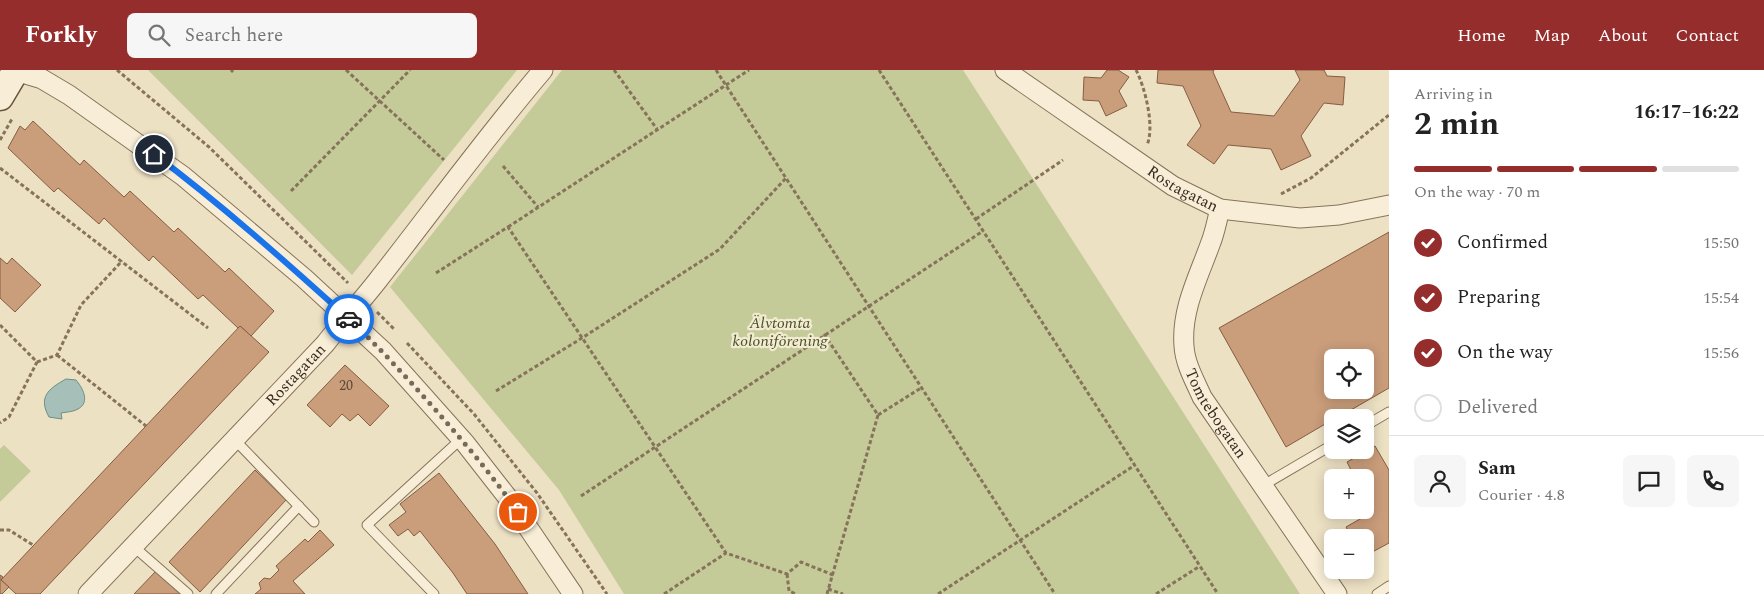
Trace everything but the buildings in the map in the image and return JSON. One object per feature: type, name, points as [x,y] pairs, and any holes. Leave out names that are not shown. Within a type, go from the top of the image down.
[{"type":"street","points":[[0,97],[14,70],[42,79],[70,95],[183,176],[249,230],[383,351],[461,439],[508,498],[573,594]]},
{"type":"street","name":"Rostagatan","points":[[88,594],[325,344],[376,283],[458,175],[543,70]]},
{"type":"street","name":"Rostagatan","points":[[1005,70],[1173,186],[1220,209],[1300,218],[1339,215],[1389,205]]},
{"type":"street","name":"Tomtebogatan","points":[[1220,209],[1212,240],[1189,302],[1185,323],[1184,347],[1188,367],[1202,397],[1337,594]]},
{"type":"lane","points":[[1374,421],[1389,412]]},
{"type":"lane","points":[[234,439],[314,522]]},
{"type":"lane","points":[[434,594],[367,525],[461,439]]},
{"type":"lane","points":[[1262,486],[1324,450]]},
{"type":"lane","points":[[216,594],[299,506]]},
{"type":"lane","points":[[133,546],[188,594]]},
{"type":"lane","points":[[1377,594],[1389,586]]},
{"type":"path","points":[[117,70],[209,147],[363,297],[378,314]]},
{"type":"path","points":[[346,70],[458,175]]},
{"type":"path","points":[[291,191],[410,70]]},
{"type":"path","points":[[614,70],[657,129]]},
{"type":"path","points":[[716,70],[1055,594]]},
{"type":"path","points":[[436,273],[749,70]]},
{"type":"path","points":[[879,70],[1218,594]]},
{"type":"path","points":[[1136,70],[1146,101],[1150,134],[1144,152],[1136,162]]},
{"type":"path","points":[[1265,214],[1273,199],[1312,178],[1389,115]]},
{"type":"path","points":[[976,219],[1063,160]]},
{"type":"path","points":[[503,166],[538,207]]},
{"type":"path","points":[[0,168],[208,328]]},
{"type":"path","points":[[496,391],[720,249],[786,178]]},
{"type":"path","points":[[508,227],[726,553],[787,574]]},
{"type":"path","points":[[580,496],[983,231]]},
{"type":"path","points":[[0,423],[10,417],[37,362],[57,355],[82,305],[122,261]]},
{"type":"path","points":[[0,325],[37,362]]},
{"type":"path","points":[[824,334],[878,415]]},
{"type":"path","points":[[57,355],[146,426]]},
{"type":"path","points":[[827,594],[878,415],[922,388]]},
{"type":"path","points":[[938,594],[1135,465]]},
{"type":"path","points":[[0,530],[9,530],[33,545]]},
{"type":"path","points":[[664,594],[726,553]]},
{"type":"path","points":[[787,574],[801,562],[833,574]]},
{"type":"path","points":[[1156,594],[1200,566]]},
{"type":"path","points":[[787,574],[789,591],[796,594]]},
{"type":"path","points":[[828,589],[843,594]]},
{"type":"green space","points":[[148,70],[517,70],[352,275]]},
{"type":"green space","name":"Älvtomta koloniförening","points":[[562,70],[963,70],[1300,594],[624,594],[559,490],[390,287]]},
{"type":"green space","points":[[4,445],[31,471],[0,502],[0,449]]},
{"type":"water","points":[[66,379],[76,380],[83,390],[84,402],[76,410],[61,413],[62,419],[49,417],[44,404],[47,394],[54,386]]},
{"type":"way so far","points":[[349,319],[383,351],[465,443],[518,512]]},
{"type":"route","points":[[154,154],[249,230],[349,319]]}]
